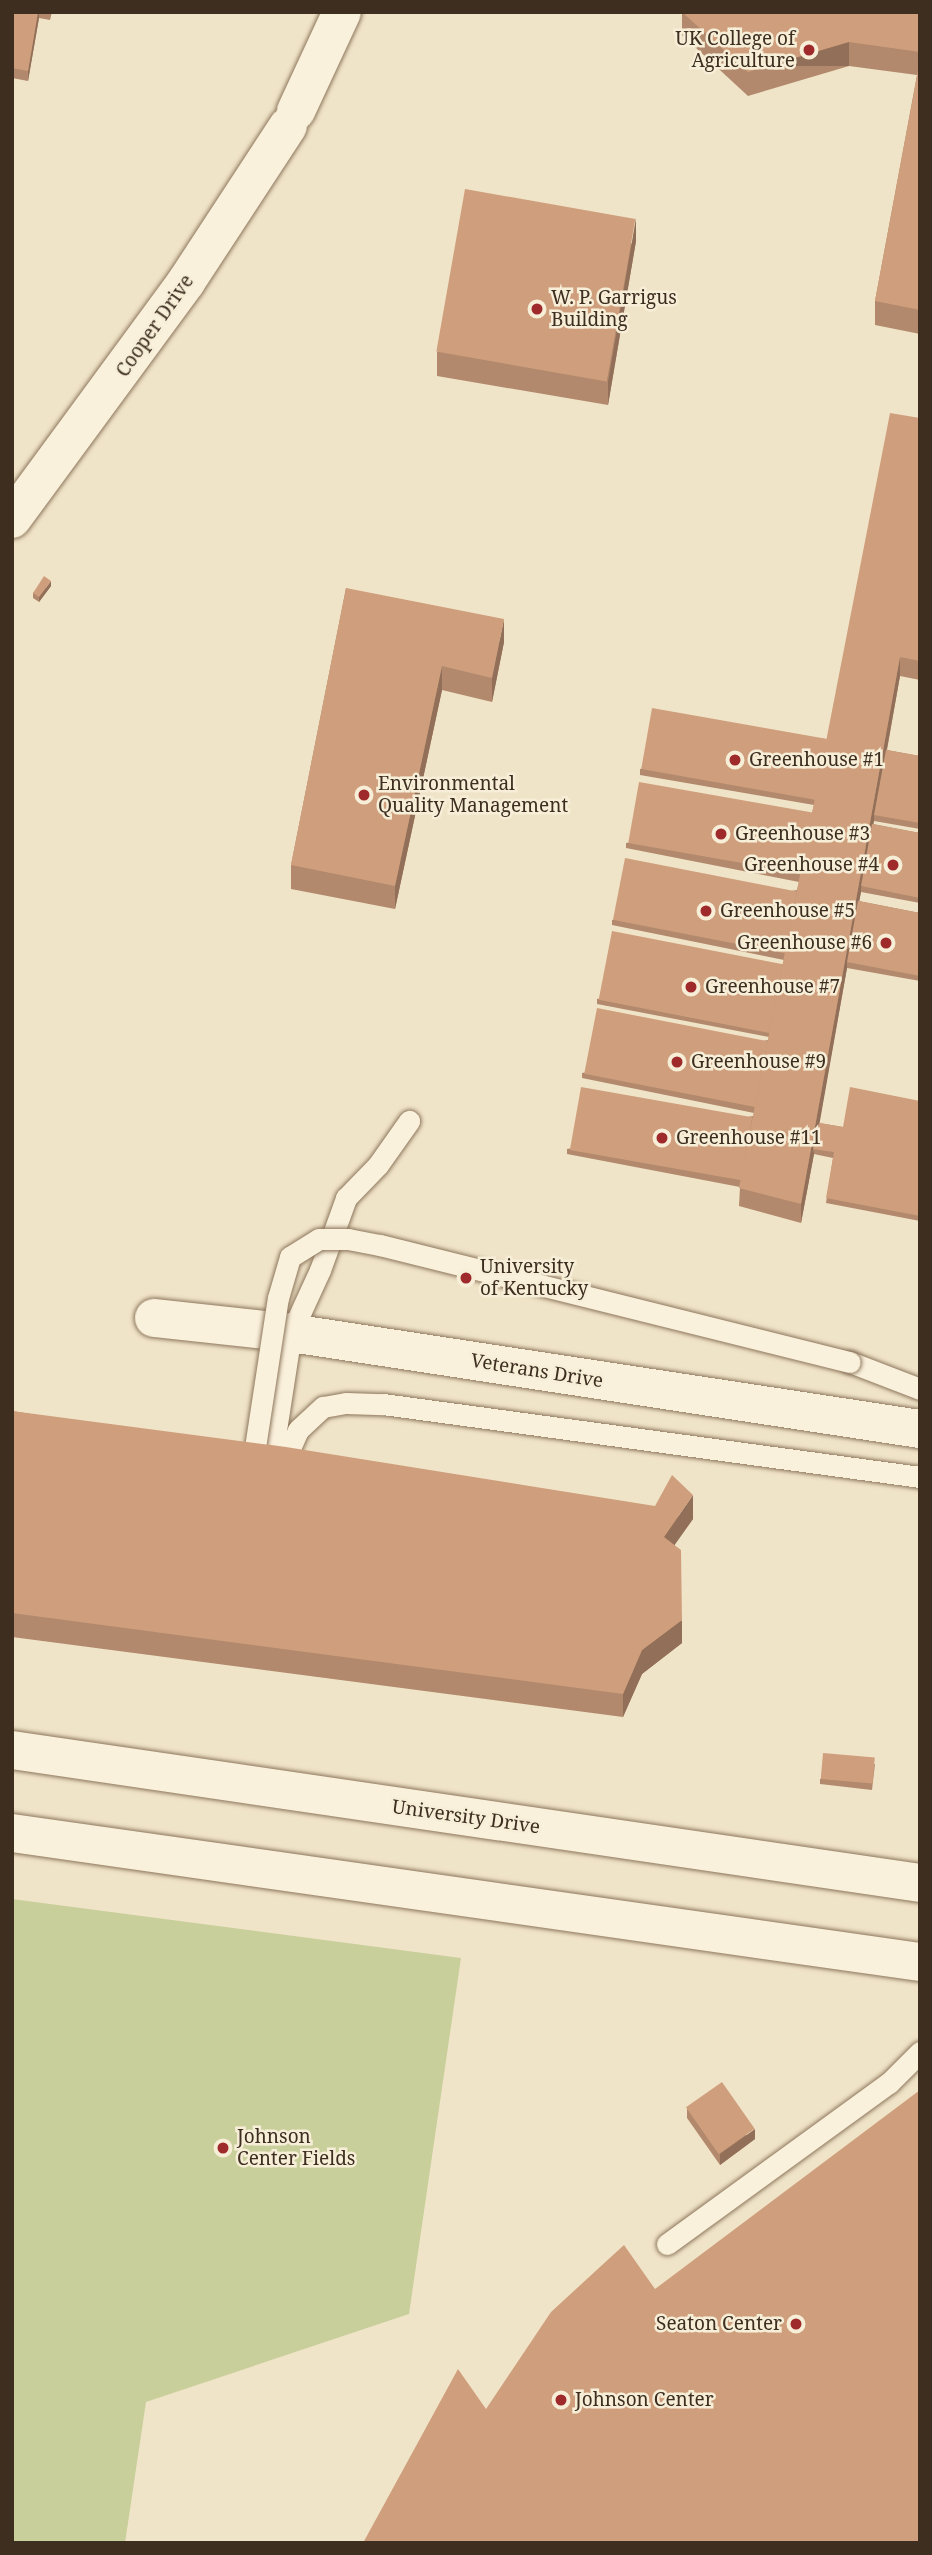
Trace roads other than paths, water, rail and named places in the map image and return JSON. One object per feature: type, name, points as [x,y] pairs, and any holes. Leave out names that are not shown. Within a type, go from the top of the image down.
[{"type":"street","name":"Cooper Drive","points":[[12,519],[186,282],[292,118],[342,12]]},
{"type":"street","name":"Veterans Drive","points":[[154,1318],[291,1333],[920,1430]]},
{"type":"street","name":"University Drive","points":[[12,1750],[920,1883]]},
{"type":"street","points":[[12,1833],[920,1962]]},
{"type":"lane","points":[[269,1469],[291,1333],[329,1246],[346,1198],[378,1164],[409,1121]]},
{"type":"lane","points":[[269,1469],[278,1298],[290,1257],[319,1239],[348,1239],[380,1245],[850,1362],[920,1389]]},
{"type":"lane","points":[[269,1469],[290,1446],[298,1430],[323,1407],[346,1403],[383,1404],[915,1478]]},
{"type":"lane","points":[[667,2244],[889,2083],[920,2052]]},
{"type":"place","name":"UK College of Agriculture","points":[[809,50]]},
{"type":"place","name":"W. P. Garrigus Building","points":[[537,309]]},
{"type":"place","name":"Greenhouse #1","points":[[735,760]]},
{"type":"place","name":"Environmental Quality Management","points":[[364,795]]},
{"type":"place","name":"Greenhouse #3","points":[[721,834]]},
{"type":"place","name":"Greenhouse #4","points":[[893,865]]},
{"type":"place","name":"Greenhouse #5","points":[[706,911]]},
{"type":"place","name":"Greenhouse #6","points":[[886,943]]},
{"type":"place","name":"Greenhouse #7","points":[[691,987]]},
{"type":"place","name":"Greenhouse #9","points":[[677,1062]]},
{"type":"place","name":"Greenhouse #11","points":[[662,1138]]},
{"type":"place","name":"University of Kentucky","points":[[466,1278]]},
{"type":"place","name":"Johnson Center Fields","points":[[223,2148]]},
{"type":"place","name":"Seaton Center","points":[[796,2324]]},
{"type":"place","name":"Johnson Center","points":[[561,2400]]}]
